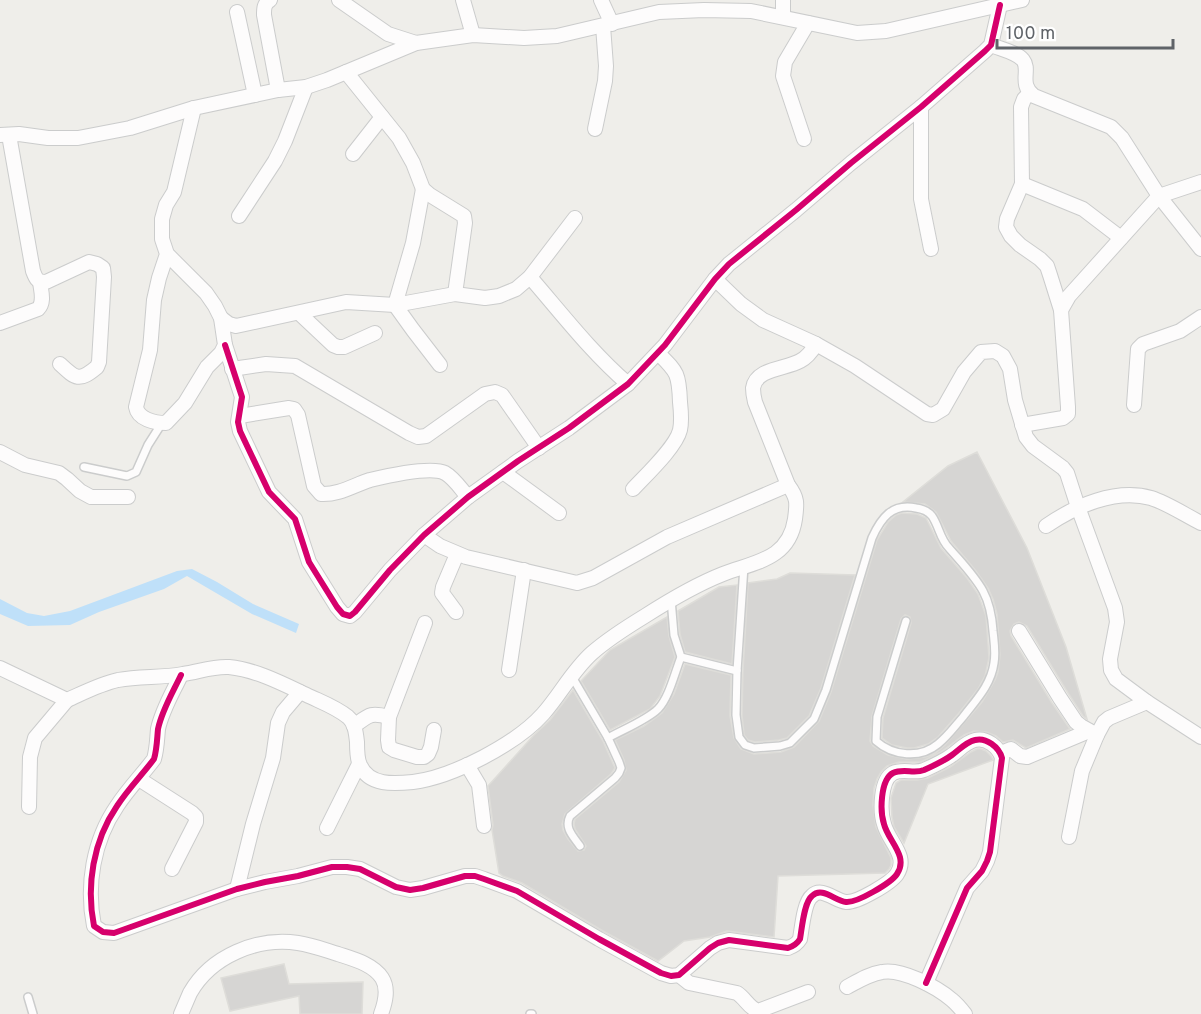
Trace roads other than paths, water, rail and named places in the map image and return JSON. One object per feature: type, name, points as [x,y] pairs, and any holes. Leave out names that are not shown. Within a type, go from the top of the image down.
[{"type":"street","points":[[270,0],[266,3],[264,15],[278,90]]},
{"type":"street","points":[[339,0],[388,34],[416,43]]},
{"type":"street","points":[[463,0],[473,36]]},
{"type":"street","points":[[595,129],[605,81],[608,25],[601,0]]},
{"type":"street","points":[[783,0],[783,17]]},
{"type":"street","points":[[0,322],[38,309],[42,305],[40,282],[33,271],[4,135],[78,138],[130,128],[194,108],[278,90],[306,87],[416,43],[473,36],[557,36],[625,19],[660,12],[680,11],[751,11],[857,33],[867,33],[886,31],[1022,0]]},
{"type":"street","points":[[221,318],[225,345],[242,398],[238,422],[240,431],[262,480],[277,502],[295,519],[309,562],[337,608],[343,614],[350,616],[424,535],[468,497],[569,428],[628,384],[657,353],[715,279],[741,253],[921,107],[991,45],[1000,5]]},
{"type":"street","points":[[237,12],[255,95]]},
{"type":"street","points":[[804,139],[783,76],[785,62],[808,23]]},
{"type":"street","points":[[991,45],[1017,55],[1023,60],[1026,84],[1030,93],[1112,127],[1122,138],[1159,196],[1201,249]]},
{"type":"street","points":[[346,72],[399,138],[413,163],[423,189],[460,213],[465,219],[455,294]]},
{"type":"street","points":[[239,216],[275,161],[306,87]]},
{"type":"street","points":[[1022,425],[1063,418],[1068,414],[1061,310],[1047,266],[1020,245],[1006,227],[1022,184],[1022,107],[1024,99],[1030,93]]},
{"type":"street","points":[[921,107],[921,199],[931,249]]},
{"type":"street","points":[[194,108],[174,192],[166,205],[162,219],[162,239],[167,254],[206,293],[221,318],[229,324],[236,326],[346,302],[395,305],[455,294],[486,298],[499,296],[516,289],[530,277],[575,218]]},
{"type":"street","points":[[353,154],[382,117]]},
{"type":"street","points":[[1061,310],[1069,296],[1159,196],[1201,182]]},
{"type":"street","points":[[1022,184],[1083,209],[1121,238]]},
{"type":"street","points":[[395,305],[413,243],[423,189]]},
{"type":"street","points":[[167,254],[154,300],[150,350],[136,411],[140,416],[166,423],[185,403],[207,367],[221,353],[225,345]]},
{"type":"street","points":[[40,282],[46,282],[89,262],[103,268],[97,367],[76,377],[60,364]]},
{"type":"street","points":[[530,277],[590,348],[628,384]]},
{"type":"street","points":[[715,279],[741,304],[763,320],[786,329],[855,366],[927,414],[933,415],[943,409],[964,372],[981,352],[995,351],[1003,356],[1010,369],[1015,400],[1026,438],[1067,473],[1115,608],[1117,622],[1110,659],[1111,670],[1116,680],[1201,737]]},
{"type":"street","points":[[395,305],[412,330],[441,364]]},
{"type":"street","points":[[299,313],[338,348],[375,333]]},
{"type":"street","points":[[1134,405],[1138,349],[1180,331],[1201,317]]},
{"type":"street","points":[[29,807],[30,757],[35,738],[67,700],[116,680],[181,675],[211,668],[228,667],[272,679],[337,709],[350,719],[354,726],[359,764],[365,773],[383,783],[396,784],[430,779],[467,765],[508,744],[527,730],[543,713],[571,675],[618,633],[671,599],[709,579],[765,560],[780,551],[794,526],[796,500],[755,402],[753,389],[756,380],[763,374],[799,362],[808,356],[816,344]]},
{"type":"street","points":[[633,489],[676,441],[680,431],[680,381],[676,373],[657,353]]},
{"type":"street","points":[[232,369],[266,364],[295,366],[418,437],[426,436],[485,394],[495,392],[502,395],[539,448]]},
{"type":"street","points":[[240,416],[289,408],[294,410],[298,415],[314,486],[321,494],[331,494],[371,480],[437,470],[452,478],[468,497]]},
{"type":"street","points":[[0,452],[25,465],[59,474],[85,495],[128,497]]},
{"type":"street","points":[[502,472],[558,513]]},
{"type":"street","points":[[424,535],[440,546],[466,557],[577,583],[593,578],[667,537],[788,485]]},
{"type":"street","points":[[1046,526],[1078,507],[1116,496],[1132,495],[1152,499],[1201,523]]},
{"type":"street","points":[[456,612],[442,593],[457,554]]},
{"type":"street","points":[[509,670],[524,570]]},
{"type":"street","points":[[425,623],[388,717],[389,747],[417,757],[424,757],[431,747],[434,730]]},
{"type":"street","points":[[1019,631],[1076,722],[1093,733]]},
{"type":"street","points":[[0,668],[67,700]]},
{"type":"street","points":[[181,675],[158,729],[154,759],[115,808],[99,841],[92,876],[91,912],[94,926],[103,932],[114,933],[237,889],[333,867],[360,869],[396,887],[410,890],[465,876],[475,876],[517,891],[661,973],[679,975],[689,983],[737,993],[758,1011],[808,992]]},
{"type":"street","points":[[237,889],[256,813],[273,758],[279,723],[283,712],[300,692]]},
{"type":"street","points":[[1001,753],[1011,749],[1020,756],[1027,757],[1047,747],[1093,733],[1109,718],[1147,702]]},
{"type":"street","points":[[354,726],[375,713],[388,717]]},
{"type":"street","points":[[1069,837],[1082,771],[1093,733]]},
{"type":"street","points":[[679,975],[710,948],[729,940],[788,948],[798,943],[807,903],[815,893],[826,894],[845,902],[857,900],[885,885],[896,876],[901,862],[900,854],[884,825],[881,806],[884,786],[889,775],[900,771],[924,770],[950,757],[970,742],[983,739],[994,745],[1002,758],[990,852],[982,871],[967,888],[926,983]]},
{"type":"street","points":[[327,828],[359,764]]},
{"type":"street","points":[[467,765],[479,785],[484,826]]},
{"type":"street","points":[[139,779],[196,817],[196,822],[172,868]]},
{"type":"street","points":[[181,1014],[191,992],[202,976],[214,966],[235,952],[282,942],[318,948],[359,962],[380,975],[385,986],[386,999],[381,1014]]},
{"type":"street","points":[[847,987],[884,971],[898,973],[926,983],[952,1000],[965,1014]]},
{"type":"lane","points":[[84,467],[127,476],[132,475],[136,472],[148,445],[162,423]]},
{"type":"lane","points":[[744,566],[736,716],[739,737],[745,745],[754,748],[790,743],[814,719],[826,690],[872,538],[877,526],[891,511],[901,506],[925,510],[931,515],[943,542],[982,591],[992,614],[995,662],[991,677],[983,691],[944,739],[932,749],[917,754],[898,754],[884,748],[876,741],[877,717],[906,621]]},
{"type":"lane","points":[[608,738],[657,710],[666,696],[681,657],[674,635],[671,599]]},
{"type":"lane","points":[[681,657],[737,671]]},
{"type":"lane","points":[[571,675],[608,738],[621,768],[615,778],[570,816],[568,828],[580,846]]},
{"type":"lane","points":[[28,996],[33,1014]]},
{"type":"water","points":[[192,569],[253,604],[299,624],[296,633],[252,614],[187,576],[164,589],[70,625],[28,626],[0,614],[0,599],[27,613],[44,616],[70,611],[177,571]]}]
